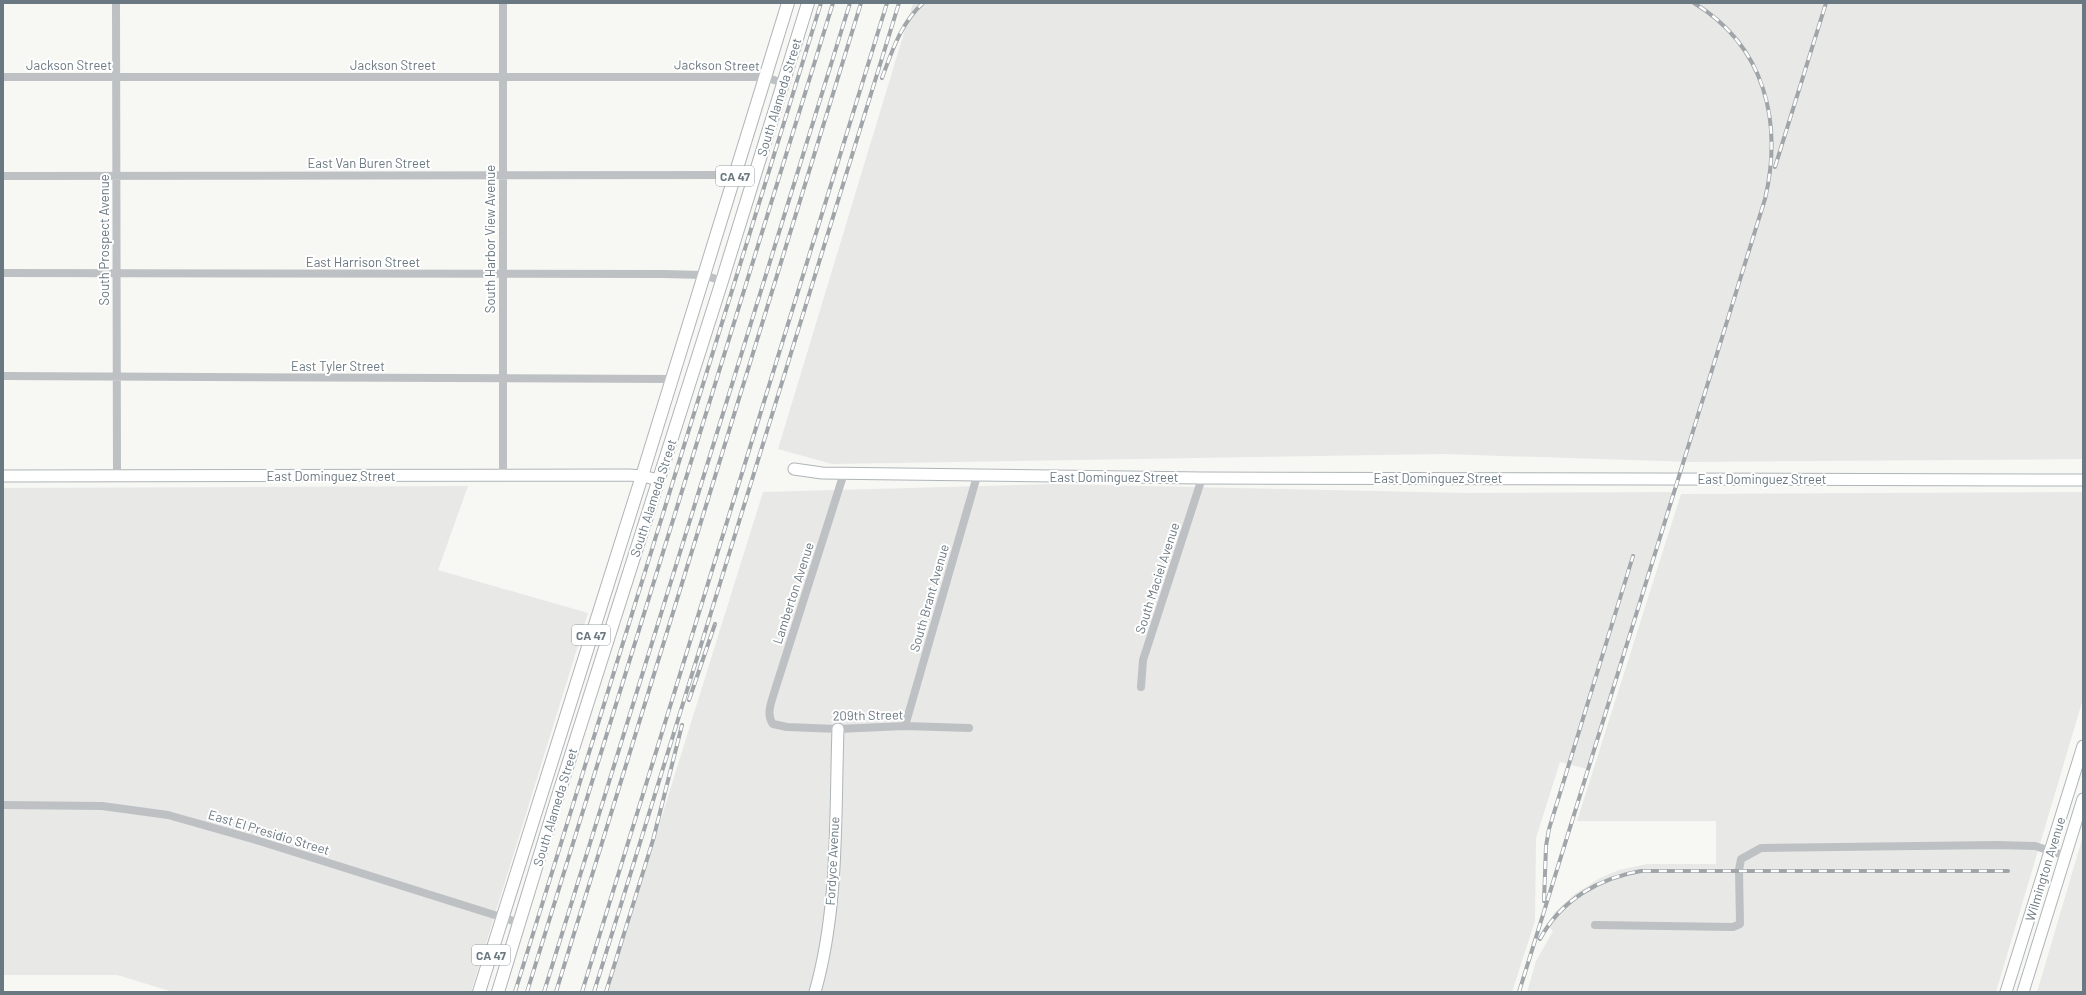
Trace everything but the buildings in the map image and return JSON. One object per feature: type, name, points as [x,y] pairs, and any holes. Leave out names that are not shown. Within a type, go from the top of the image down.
[{"type":"main road","name":"South Alameda Street","points":[[479,992],[540,794],[642,476],[788,3]]},
{"type":"main road","name":"South Alameda Street","points":[[498,992],[557,799],[722,281],[808,3]]},
{"type":"main road","points":[[540,794],[557,799]]},
{"type":"street","name":"South Prospect Avenue","points":[[116,3],[117,476]]},
{"type":"street","name":"South Harbor View Avenue","points":[[503,3],[503,475]]},
{"type":"street","name":"Jackson Street","points":[[3,77],[766,78],[783,83]]},
{"type":"street","name":"East Van Buren Street","points":[[3,176],[735,175]]},
{"type":"street","name":"East Harrison Street","points":[[3,273],[704,275],[722,281]]},
{"type":"street","name":"East Tyler Street","points":[[3,376],[672,379]]},
{"type":"street","name":"East Dominguez Street","points":[[794,468],[810,472],[977,476],[2083,480]]},
{"type":"street","name":"Lamberton Avenue","points":[[770,720],[769,714],[774,693],[844,473]]},
{"type":"street","name":"East Dominguez Street","points":[[3,476],[503,475],[642,476],[659,480]]},
{"type":"street","name":"South Brant Avenue","points":[[905,726],[977,476]]},
{"type":"street","name":"South Maciel Avenue","points":[[1141,687],[1143,660],[1202,478]]},
{"type":"street","name":"209th Street","points":[[770,720],[773,724],[778,726],[838,729],[905,726],[969,728]]},
{"type":"street","name":"Fordyce Avenue","points":[[815,992],[826,938],[833,873],[838,729]]},
{"type":"street","name":"Wilmington Avenue","points":[[2006,992],[2083,746]]},
{"type":"street","name":"Wilmington Avenue","points":[[2023,992],[2083,799]]},
{"type":"street","name":"East El Presidio Street","points":[[3,805],[102,806],[168,815],[256,840],[520,923]]},
{"type":"street","points":[[1595,925],[1733,927],[1740,924],[1739,870],[1741,859],[1761,848],[1989,845],[2035,846],[2066,856]]},
{"type":"shaded area","points":[[913,3],[2083,3],[2083,459],[1692,462],[1443,454],[832,464],[778,449]]},
{"type":"shaded area","points":[[1052,484],[1468,493],[1673,492],[1587,769],[1560,762],[1536,838],[1535,921],[1512,992],[607,992],[763,492]]},
{"type":"shaded area","points":[[468,486],[438,570],[588,613],[471,992],[173,992],[117,975],[3,975],[3,488]]},
{"type":"shaded area","points":[[2083,492],[2083,699],[1996,992],[1527,992],[1536,961],[1553,931],[1547,925],[1555,912],[1575,894],[1600,878],[1619,870],[1647,864],[1716,864],[1716,821],[1577,821],[1681,494]]},
{"type":"shaded area","points":[[2083,836],[2083,992],[2037,992]]},
{"type":"railway","points":[[515,992],[821,3]]},
{"type":"railway","points":[[527,992],[833,3]]},
{"type":"railway","points":[[544,992],[850,3]]},
{"type":"railway","points":[[556,992],[861,3]]},
{"type":"railway","points":[[582,992],[887,3]]},
{"type":"railway","points":[[594,992],[899,3]]},
{"type":"railway","points":[[882,78],[903,28],[915,11],[923,3]]},
{"type":"railway","points":[[1519,992],[1765,199],[1770,170],[1771,142],[1769,114],[1763,88],[1752,64],[1738,41],[1718,21],[1694,3]]},
{"type":"railway","points":[[1775,167],[1826,3]]},
{"type":"railway","points":[[1544,901],[1546,846],[1549,829],[1633,556]]},
{"type":"railway","points":[[689,700],[715,624]]},
{"type":"railway","points":[[606,992],[653,840],[682,725]]},
{"type":"railway","points":[[1540,939],[1559,913],[1570,902],[1583,893],[1610,879],[1641,871],[2008,871]]}]
